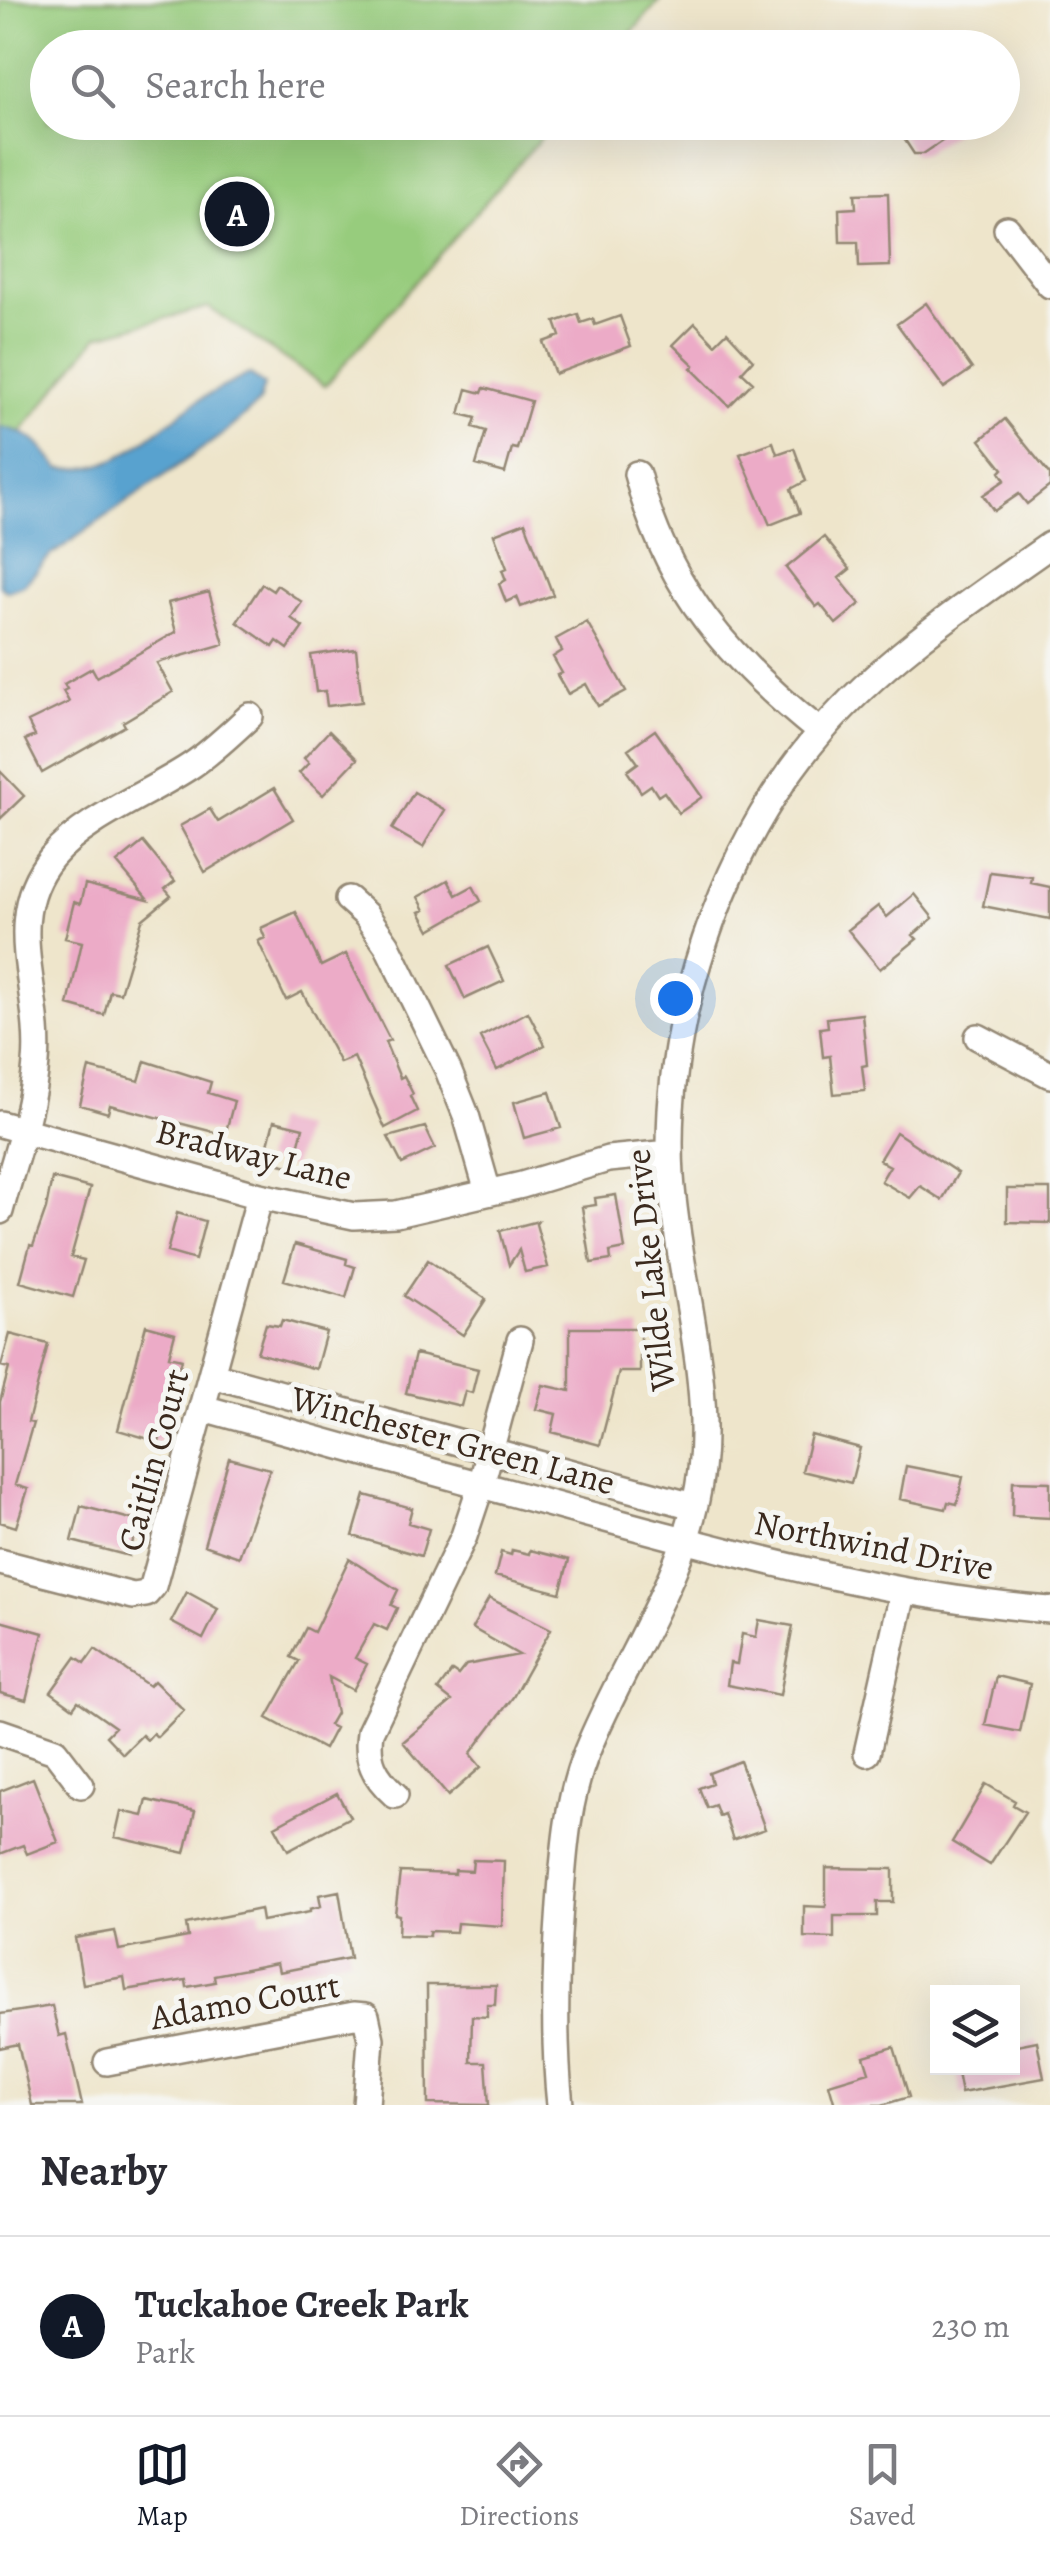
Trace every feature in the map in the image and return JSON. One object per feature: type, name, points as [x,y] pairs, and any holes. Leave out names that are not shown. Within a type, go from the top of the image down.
[{"type":"street","points":[[1006,229],[1050,284]]},
{"type":"street","points":[[637,474],[648,518],[692,602],[765,688],[820,732]]},
{"type":"street","name":"Wilde Lake Drive","points":[[560,2105],[554,1992],[566,1831],[585,1756],[661,1602],[685,1540],[701,1470],[699,1382],[672,1197],[670,1152],[681,1033],[706,938],[726,886],[760,821],[820,732],[899,656],[1050,544]]},
{"type":"street","points":[[0,1211],[11,1127],[37,1054],[22,931],[29,895],[40,873],[54,854],[92,826],[191,766],[250,716]]},
{"type":"street","points":[[348,899],[366,915],[387,944],[448,1070],[488,1192]]},
{"type":"street","points":[[978,1037],[1050,1075]]},
{"type":"street","name":"Bradway Lane","points":[[11,1127],[260,1196],[354,1216],[396,1214],[608,1159],[670,1152]]},
{"type":"street","name":"Caitlin Court","points":[[0,1562],[133,1596],[146,1594],[153,1586],[260,1196]]},
{"type":"street","points":[[395,1796],[372,1768],[367,1752],[370,1732],[464,1536],[482,1485],[520,1340]]},
{"type":"street","name":"Winchester Green Lane","points":[[212,1375],[693,1506]]},
{"type":"street","name":"Winchester Green Lane","points":[[204,1408],[685,1540]]},
{"type":"street","name":"Northwind Drive","points":[[685,1540],[904,1593],[1050,1610]]},
{"type":"street","points":[[867,1754],[904,1593]]},
{"type":"street","points":[[5,1738],[54,1752],[81,1785]]},
{"type":"street","name":"Adamo Court","points":[[107,2062],[354,2014],[366,2016],[372,2039],[366,2105]]},
{"type":"green space","points":[[0,0],[660,0],[634,30],[30,30],[30,140],[539,140],[325,386],[208,307],[98,336],[0,458]]},
{"type":"water","points":[[249,374],[264,385],[259,403],[223,434],[50,556],[24,585],[7,591],[0,586],[0,427],[34,440],[59,468],[100,465],[135,447],[201,399]]},
{"type":"building","points":[[905,140],[944,140],[923,154],[914,154]]},
{"type":"building","points":[[888,193],[890,266],[859,267],[858,242],[840,242],[839,209],[856,208],[855,194]]},
{"type":"building","points":[[926,303],[972,369],[944,388],[897,324]]},
{"type":"building","points":[[578,314],[581,323],[593,319],[595,325],[620,316],[631,346],[555,374],[543,342],[560,336],[555,322]]},
{"type":"building","points":[[695,323],[715,344],[727,332],[753,360],[742,372],[753,382],[729,406],[673,345]]},
{"type":"building","points":[[484,388],[531,401],[517,449],[512,448],[505,473],[476,465],[486,431],[473,427],[476,418],[460,414],[467,389],[482,393]]},
{"type":"building","points":[[1005,419],[1050,475],[1050,486],[1027,504],[1019,494],[994,511],[983,495],[1005,480],[1000,472],[1003,469],[980,440]]},
{"type":"building","points":[[773,442],[777,454],[794,448],[806,481],[791,489],[800,513],[770,525],[740,454]]},
{"type":"building","points":[[525,522],[553,595],[521,607],[517,597],[506,602],[499,584],[506,580],[502,570],[507,568],[494,534]]},
{"type":"building","points":[[824,537],[850,569],[839,578],[860,604],[836,624],[820,604],[816,607],[786,568]]},
{"type":"building","points":[[262,584],[273,591],[277,585],[302,602],[291,618],[303,627],[288,649],[277,641],[273,647],[237,622]]},
{"type":"building","points":[[209,592],[224,644],[157,663],[173,692],[123,722],[125,726],[42,773],[25,740],[35,736],[28,722],[69,702],[64,684],[92,668],[97,677],[176,632],[168,603]]},
{"type":"building","points":[[587,622],[626,691],[598,706],[586,684],[568,694],[557,675],[562,673],[553,657],[562,651],[556,639]]},
{"type":"building","points":[[356,649],[362,702],[327,706],[325,691],[316,692],[311,655]]},
{"type":"building","points":[[655,730],[702,797],[679,813],[664,792],[658,796],[651,785],[641,792],[627,771],[638,763],[628,749]]},
{"type":"building","points":[[329,731],[357,759],[323,795],[299,773],[309,763],[304,758]]},
{"type":"building","points":[[0,771],[24,796],[0,819]]},
{"type":"building","points":[[274,788],[293,819],[205,872],[180,826],[210,809],[218,822]]},
{"type":"building","points":[[414,792],[445,810],[423,847],[392,829]]},
{"type":"building","points":[[143,842],[175,881],[165,889],[171,896],[142,920],[120,993],[110,991],[104,1015],[68,1005],[82,942],[65,938],[74,902],[80,904],[85,884],[148,900],[117,863]]},
{"type":"building","points":[[990,872],[1032,877],[1031,883],[1050,887],[1050,919],[983,906]]},
{"type":"building","points":[[448,880],[456,895],[473,886],[481,901],[430,930],[420,912],[425,910],[418,897]]},
{"type":"building","points":[[914,894],[933,918],[913,935],[917,939],[880,969],[848,930],[878,906],[887,917]]},
{"type":"building","points":[[296,912],[321,966],[346,954],[390,1040],[385,1042],[400,1078],[404,1076],[413,1094],[410,1096],[417,1111],[385,1128],[354,1057],[340,1063],[302,992],[286,1000],[258,941],[265,938],[261,928]]},
{"type":"building","points":[[488,947],[504,981],[465,999],[449,965]]},
{"type":"building","points":[[528,1012],[545,1045],[497,1070],[480,1037]]},
{"type":"building","points":[[862,1014],[867,1065],[862,1066],[865,1091],[834,1094],[830,1056],[823,1057],[820,1028],[828,1027],[827,1018]]},
{"type":"building","points":[[145,1061],[211,1082],[208,1093],[234,1101],[225,1135],[110,1105],[108,1113],[80,1105],[89,1068],[139,1081]]},
{"type":"building","points":[[550,1092],[561,1128],[524,1138],[514,1102]]},
{"type":"building","points":[[274,1121],[303,1128],[293,1167],[264,1160]]},
{"type":"building","points":[[425,1127],[435,1148],[402,1164],[388,1137]]},
{"type":"building","points":[[896,1132],[958,1173],[942,1200],[920,1186],[910,1198],[881,1181],[890,1166],[879,1160]]},
{"type":"building","points":[[52,1178],[90,1188],[71,1257],[84,1260],[73,1297],[20,1282],[46,1209]]},
{"type":"building","points":[[1007,1189],[1050,1189],[1050,1223],[1007,1222]]},
{"type":"building","points":[[616,1195],[625,1249],[610,1252],[611,1260],[591,1263],[582,1207],[596,1205],[595,1198]]},
{"type":"building","points":[[177,1213],[205,1221],[195,1260],[167,1252]]},
{"type":"building","points":[[538,1221],[548,1267],[525,1272],[519,1250],[509,1265],[500,1231]]},
{"type":"building","points":[[295,1244],[347,1259],[346,1264],[355,1267],[346,1298],[284,1280]]},
{"type":"building","points":[[428,1260],[486,1299],[463,1335],[404,1296]]},
{"type":"building","points":[[282,1320],[326,1332],[316,1369],[257,1353],[266,1324],[280,1326]]},
{"type":"building","points":[[146,1325],[175,1333],[169,1356],[182,1359],[159,1442],[118,1430]]},
{"type":"building","points":[[570,1328],[640,1328],[640,1372],[619,1372],[600,1445],[552,1432],[556,1414],[536,1409],[543,1385],[570,1391]]},
{"type":"building","points":[[10,1334],[48,1344],[28,1422],[33,1423],[15,1485],[28,1489],[16,1527],[0,1522],[0,1402],[9,1368],[1,1366]]},
{"type":"building","points":[[415,1354],[478,1369],[472,1393],[465,1391],[461,1406],[406,1393]]},
{"type":"building","points":[[811,1435],[860,1448],[851,1483],[802,1471]]},
{"type":"building","points":[[229,1458],[270,1469],[239,1557],[204,1545]]},
{"type":"building","points":[[906,1466],[963,1477],[957,1504],[948,1502],[946,1509],[900,1499]]},
{"type":"building","points":[[1013,1481],[1050,1482],[1050,1518],[1012,1516]]},
{"type":"building","points":[[365,1495],[412,1508],[408,1523],[429,1529],[421,1556],[353,1536]]},
{"type":"building","points":[[81,1506],[138,1521],[129,1556],[72,1541]]},
{"type":"building","points":[[512,1550],[529,1554],[530,1550],[569,1560],[560,1593],[495,1576],[501,1552],[511,1555]]},
{"type":"building","points":[[349,1559],[398,1590],[391,1605],[397,1608],[387,1630],[374,1624],[355,1658],[367,1664],[353,1690],[329,1677],[336,1713],[329,1725],[335,1728],[324,1749],[267,1718],[299,1661],[291,1657],[306,1628],[314,1632]]},
{"type":"building","points":[[187,1592],[218,1609],[203,1639],[171,1622]]},
{"type":"building","points":[[489,1598],[551,1629],[513,1697],[470,1754],[481,1767],[448,1796],[403,1742],[452,1701],[438,1690],[452,1671],[458,1675],[466,1665],[519,1655],[472,1628]]},
{"type":"building","points":[[759,1620],[793,1626],[780,1695],[727,1685],[730,1663],[737,1664],[742,1634],[756,1637]]},
{"type":"building","points":[[0,1621],[43,1633],[26,1700],[0,1693]]},
{"type":"building","points":[[95,1649],[149,1686],[154,1681],[184,1710],[157,1737],[153,1733],[147,1740],[142,1735],[123,1754],[106,1736],[115,1727],[78,1701],[73,1708],[51,1692],[76,1657],[85,1663]]},
{"type":"building","points":[[996,1676],[1030,1684],[1020,1732],[985,1725]]},
{"type":"building","points":[[740,1761],[765,1829],[733,1840],[724,1814],[719,1816],[715,1805],[707,1808],[699,1788],[712,1783],[709,1773]]},
{"type":"building","points":[[33,1778],[58,1842],[27,1854],[23,1845],[0,1854],[0,1791]]},
{"type":"building","points":[[986,1784],[1015,1801],[1013,1805],[1025,1812],[990,1865],[952,1842]]},
{"type":"building","points":[[337,1793],[350,1817],[288,1850],[275,1826]]},
{"type":"building","points":[[147,1800],[195,1811],[185,1853],[115,1837],[121,1811],[143,1816]]},
{"type":"building","points":[[473,1860],[504,1861],[502,1926],[457,1923],[456,1932],[398,1935],[399,1915],[395,1914],[400,1872],[455,1874],[455,1870],[472,1871]]},
{"type":"building","points":[[826,1868],[893,1869],[893,1902],[877,1902],[877,1916],[834,1916],[834,1938],[804,1937],[804,1906],[826,1907]]},
{"type":"building","points":[[339,1891],[350,1958],[279,1972],[277,1963],[214,1975],[215,1982],[187,1987],[186,1980],[126,1990],[124,1977],[83,1984],[75,1938],[115,1931],[119,1950],[188,1937],[186,1924],[260,1909],[262,1921],[310,1912],[321,1906],[319,1895]]},
{"type":"building","points":[[427,1985],[496,1985],[495,2005],[487,2005],[487,2017],[472,2016],[471,2062],[486,2062],[489,2105],[428,2104]]},
{"type":"building","points":[[52,2006],[59,2036],[66,2034],[82,2105],[32,2105],[18,2044],[0,2048],[0,2014]]},
{"type":"building","points":[[1037,2041],[1044,2078],[961,2093],[957,2075],[1020,2075],[1020,2044]]},
{"type":"building","points":[[894,2047],[909,2097],[882,2105],[835,2105],[829,2084],[869,2072],[864,2056]]},
{"type":"place","name":"Tuckahoe Creek Park","points":[[237,214]]}]
